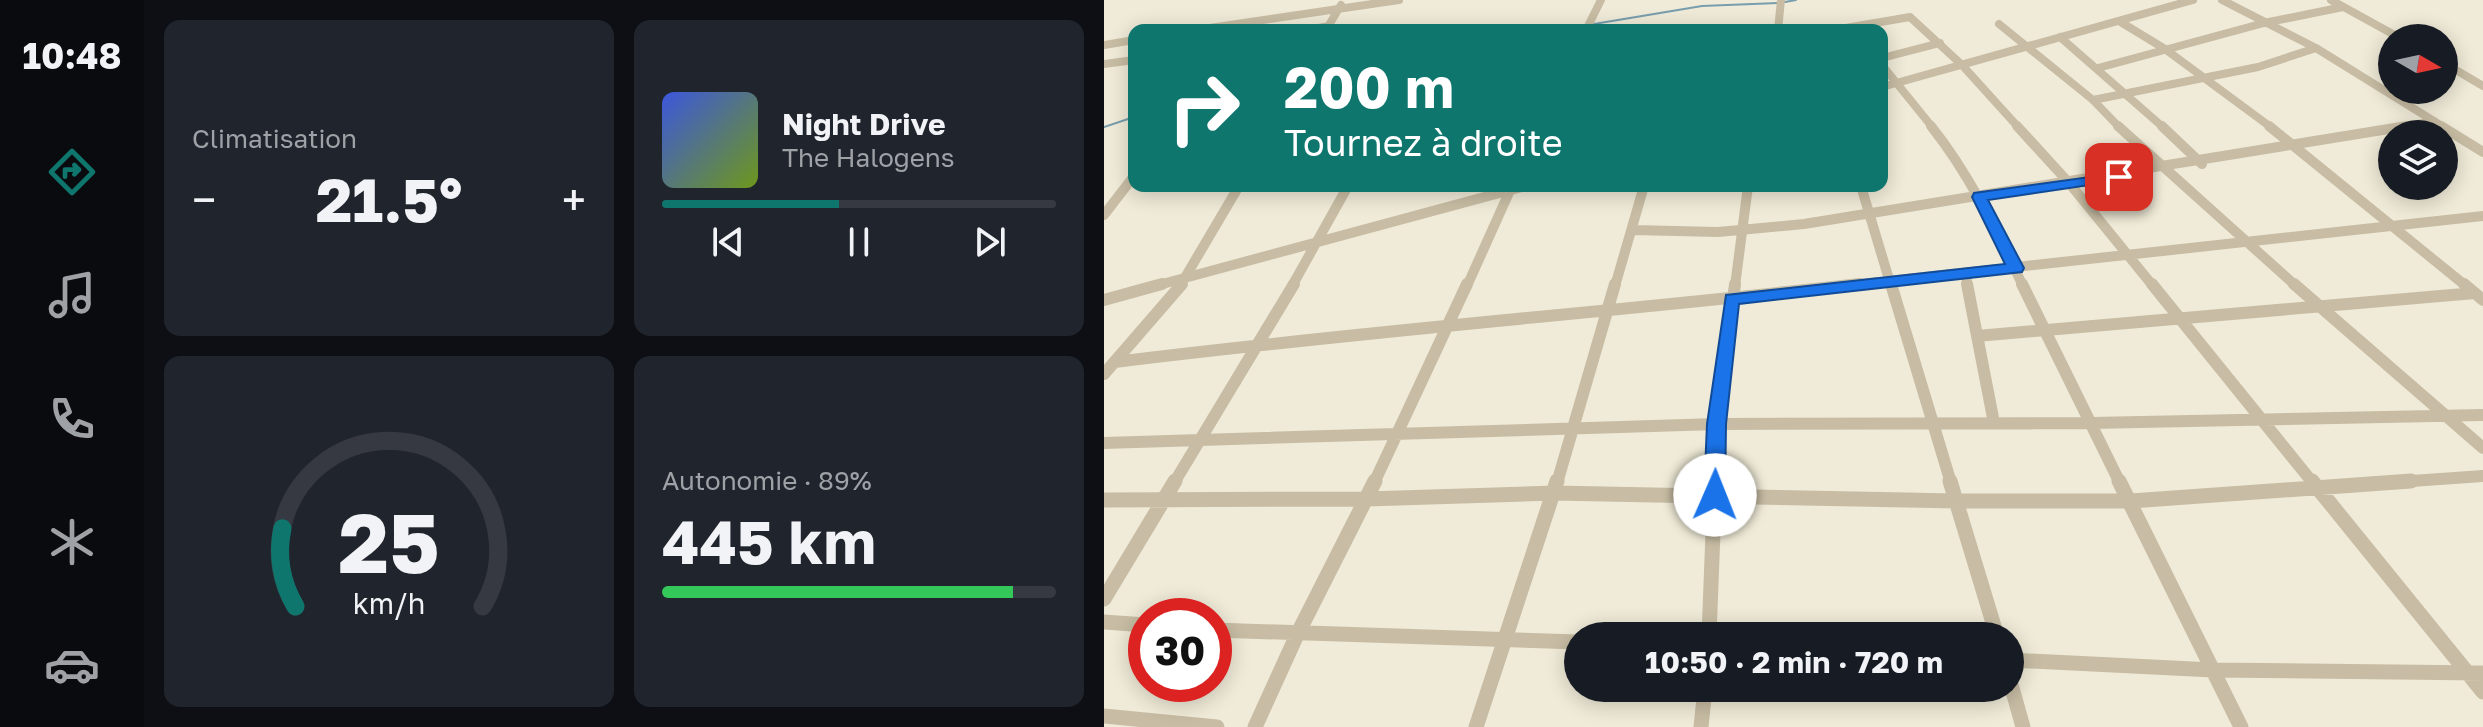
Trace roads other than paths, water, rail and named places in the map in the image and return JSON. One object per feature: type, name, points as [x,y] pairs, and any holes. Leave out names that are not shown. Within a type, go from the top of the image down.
[{"type":"street","points":[[1330,24],[1344,0]]},
{"type":"street","points":[[1237,24],[1399,0]]},
{"type":"street","points":[[1589,24],[1601,0]]},
{"type":"street","points":[[1779,24],[1781,0]]},
{"type":"street","points":[[1888,85],[2193,0]]},
{"type":"street","points":[[2222,0],[2316,48],[2432,120]]},
{"type":"street","points":[[2331,0],[2378,26]]},
{"type":"street","points":[[2098,68],[2264,23],[2343,7]]},
{"type":"street","points":[[1876,24],[1910,17],[1962,65],[2131,255],[2475,673],[2483,692]]},
{"type":"street","points":[[2119,21],[2165,49],[2299,148],[2479,296]]},
{"type":"street","points":[[1999,24],[2093,100],[2127,136],[2483,448]]},
{"type":"street","points":[[2060,37],[2127,93],[2202,164]]},
{"type":"street","points":[[1104,45],[1128,41]]},
{"type":"street","points":[[1888,56],[1940,43]]},
{"type":"street","points":[[2093,100],[2258,67],[2316,48]]},
{"type":"street","points":[[1104,64],[1128,61]]},
{"type":"street","points":[[2458,71],[2483,86]]},
{"type":"street","points":[[1888,72],[1955,156],[1979,197],[2241,727]]},
{"type":"street","points":[[1632,230],[1668,234],[1741,232],[2167,170],[2378,132]]},
{"type":"street","points":[[2458,136],[2483,152]]},
{"type":"street","points":[[1104,215],[1128,184]]},
{"type":"street","points":[[1104,374],[1187,278],[1236,192]]},
{"type":"street","points":[[1104,599],[1319,242],[1345,192]]},
{"type":"street","points":[[1104,300],[1497,192]]},
{"type":"street","points":[[1255,727],[1296,637],[1400,433],[1509,192]]},
{"type":"street","points":[[1476,727],[1574,430],[1642,192]]},
{"type":"street","points":[[1710,622],[1717,424],[1747,192]]},
{"type":"street","points":[[1863,192],[1993,622]]},
{"type":"street","points":[[1115,362],[1253,348],[1277,342],[1732,299],[2483,216]]},
{"type":"street","points":[[1965,273],[1994,423]]},
{"type":"street","points":[[1977,336],[2479,296]]},
{"type":"street","points":[[1104,443],[1717,424],[2092,423],[2483,415]]},
{"type":"street","points":[[1104,500],[1367,499],[1554,493],[1957,501],[2131,501],[2483,476]]},
{"type":"street","points":[[1104,622],[1128,624]]},
{"type":"street","points":[[1232,632],[1296,637],[1505,637],[1564,641]]},
{"type":"street","points":[[2024,661],[2213,670],[2475,673]]},
{"type":"street","points":[[1701,727],[1704,702]]},
{"type":"street","points":[[2016,702],[2023,727]]},
{"type":"street","points":[[1104,716],[1217,727]]},
{"type":"waterway","points":[[1785,2],[1796,0]]},
{"type":"waterway","points":[[1594,24],[1702,6],[1778,3]]},
{"type":"waterway","points":[[1104,127],[1128,119]]}]
